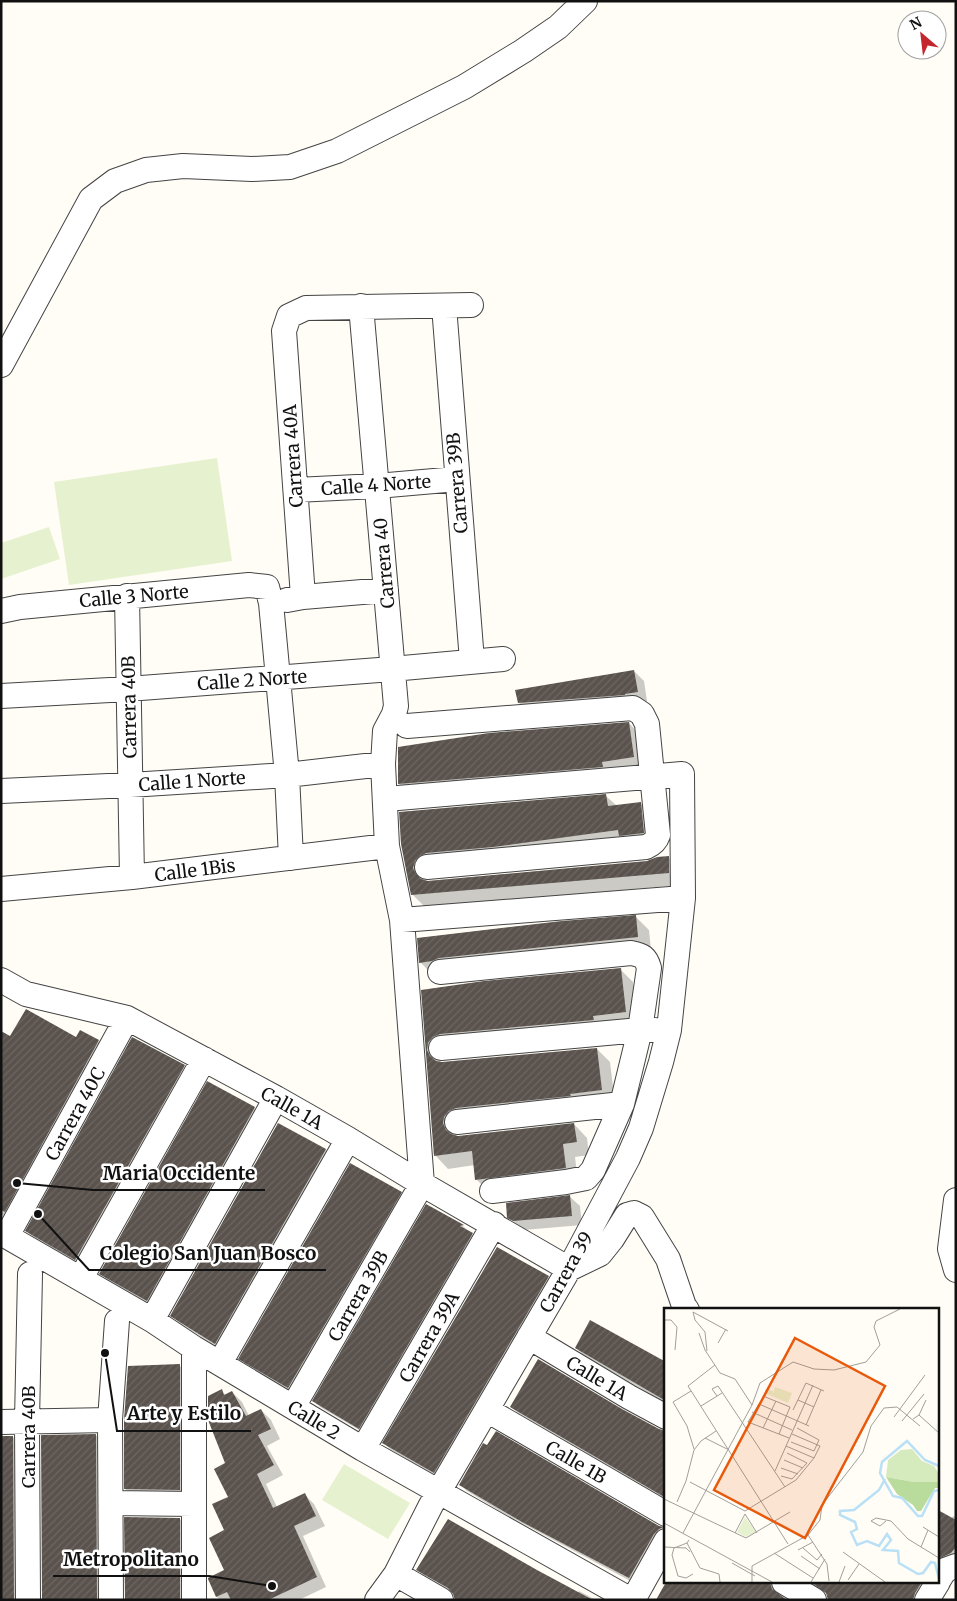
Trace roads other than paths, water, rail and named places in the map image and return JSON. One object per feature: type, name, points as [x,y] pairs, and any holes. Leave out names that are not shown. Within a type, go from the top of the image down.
[{"type":"street","points":[[1,365],[91,199],[115,181],[146,170],[182,166],[252,169],[290,167],[337,151],[464,87],[558,27],[585,1]]},
{"type":"street","points":[[361,306],[471,305]]},
{"type":"street","name":"Carrera 40A","points":[[303,597],[284,331],[289,316],[306,308],[361,306]]},
{"type":"street","name":"Carrera 40","points":[[361,306],[396,706],[385,731],[383,764]]},
{"type":"street","name":"Carrera 39B","points":[[444,306],[472,661]]},
{"type":"street","name":"Calle 4 Norte","points":[[296,490],[377,486],[457,479]]},
{"type":"street","name":"Calle 3 Norte","points":[[1,611],[20,607],[249,585],[269,595],[303,597],[386,590]]},
{"type":"street","points":[[269,595],[287,775],[291,858]]},
{"type":"street","name":"Carrera 40B","points":[[126,596],[132,877]]},
{"type":"street","name":"Calle 2 Norte","points":[[1,696],[392,670],[503,659]]},
{"type":"street","points":[[407,726],[634,708],[642,714],[647,724],[658,835],[650,845],[627,849],[427,867]]},
{"type":"street","points":[[383,764],[388,846],[402,920],[422,1184]]},
{"type":"street","name":"Calle 1 Norte","points":[[1,791],[287,775],[383,764]]},
{"type":"street","name":"Carrera 39","points":[[377,1600],[396,1574],[440,1491],[569,1269],[628,1158],[641,1128],[662,1062],[669,1030],[683,907],[682,774],[652,777]]},
{"type":"street","points":[[398,798],[652,777]]},
{"type":"street","name":"Calle 1Bis","points":[[1,889],[132,877],[388,846]]},
{"type":"street","points":[[402,920],[683,907]]},
{"type":"street","points":[[440,972],[630,953],[640,954],[647,960],[649,968],[640,1030],[622,1104],[598,1163],[586,1178],[492,1191]]},
{"type":"street","name":"Calle 1A","points":[[1,980],[26,994],[128,1018],[276,1098],[569,1269]]},
{"type":"street","name":"Carrera 40C","points":[[4,1234],[128,1018]]},
{"type":"street","points":[[442,1048],[640,1030],[669,1030]]},
{"type":"street","points":[[81,1278],[204,1059]]},
{"type":"street","points":[[152,1320],[276,1098]]},
{"type":"street","points":[[457,1122],[622,1104]]},
{"type":"street","points":[[220,1363],[348,1139]]},
{"type":"street","name":"Carrera 39B","points":[[293,1407],[422,1184]]},
{"type":"street","points":[[956,1200],[950,1249],[956,1270]]},
{"type":"street","points":[[569,1269],[600,1254],[627,1216],[634,1213],[642,1217],[668,1258],[686,1308]]},
{"type":"street","name":"Carrera 39A","points":[[363,1449],[494,1224]]},
{"type":"street","name":"Calle 2","points":[[4,1234],[152,1320],[194,1348],[363,1449],[632,1600]]},
{"type":"street","name":"Carrera 40B","points":[[28,1600],[27,1422],[30,1274]]},
{"type":"street","points":[[111,1600],[110,1420],[117,1321]]},
{"type":"street","name":"Calle 1A","points":[[529,1337],[664,1416]]},
{"type":"street","points":[[194,1348],[194,1600]]},
{"type":"street","name":"Calle 1B","points":[[487,1410],[664,1513]]},
{"type":"street","points":[[1,1422],[110,1420]]},
{"type":"street","points":[[110,1503],[194,1504]]},
{"type":"street","points":[[632,1600],[664,1544]]},
{"type":"street","points":[[940,1579],[945,1570],[956,1566]]},
{"type":"street","points":[[396,1574],[441,1600]]},
{"type":"street","points":[[787,1584],[814,1600]]},
{"type":"street","points":[[927,1600],[937,1584]]},
{"type":"place","name":"Maria Occidente","points":[[17,1183]]},
{"type":"place","name":"Colegio San Juan Bosco","points":[[38,1214]]},
{"type":"place","name":"Arte y Estilo","points":[[105,1353]]},
{"type":"place","name":"Metropolitano","points":[[272,1586]]}]
